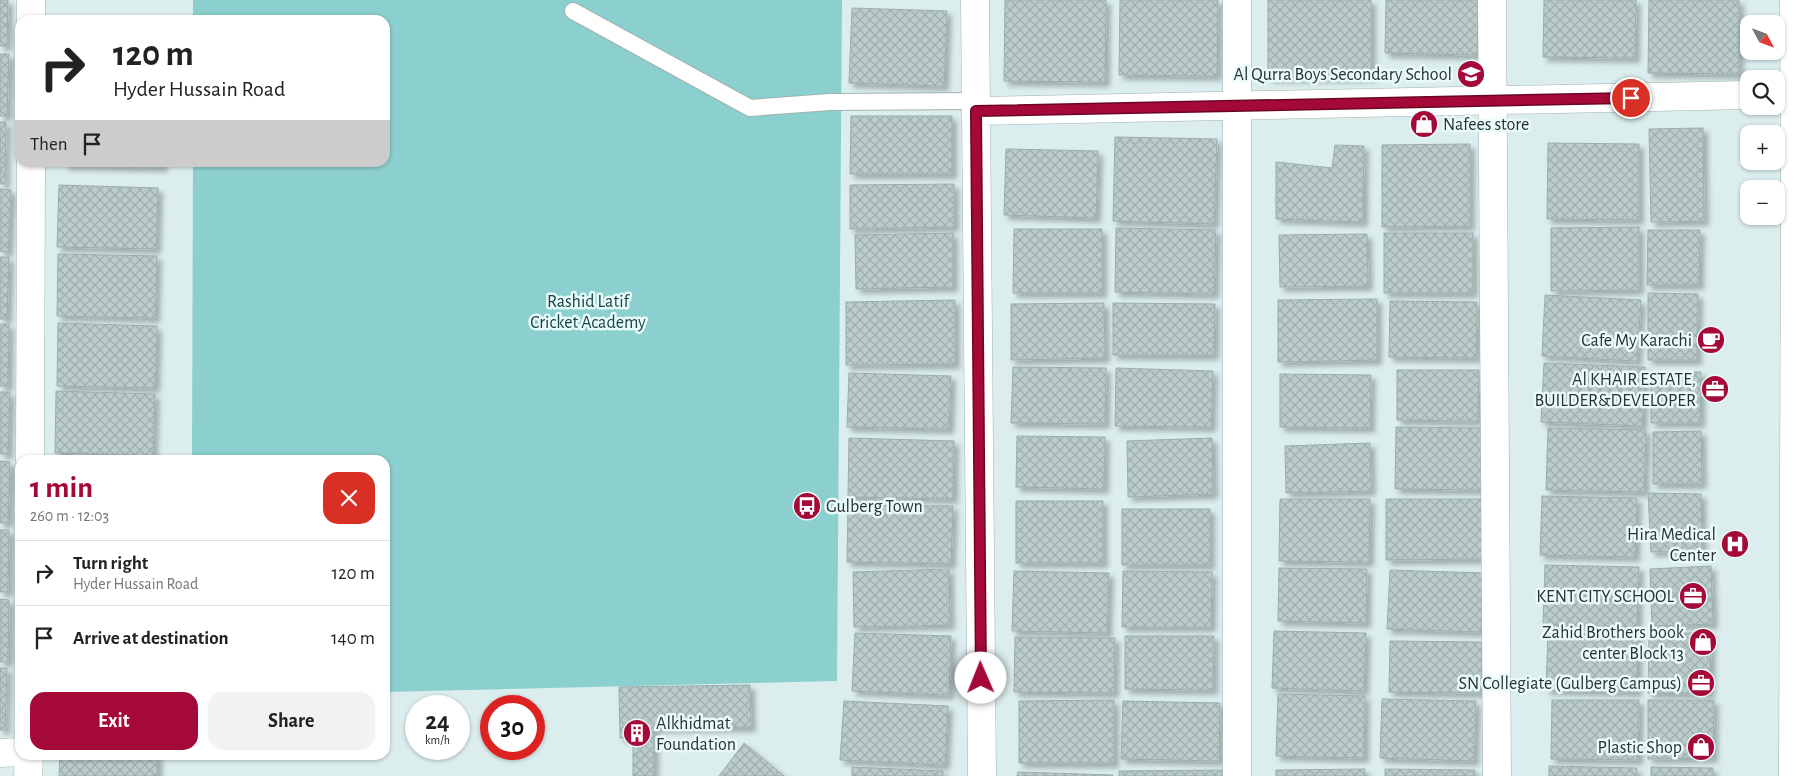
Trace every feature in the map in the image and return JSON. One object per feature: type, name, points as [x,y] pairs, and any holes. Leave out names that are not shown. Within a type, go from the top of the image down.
[{"type":"street","points":[[31,0],[31,15]]},
{"type":"street","points":[[976,0],[982,776]]},
{"type":"street","points":[[1237,0],[1237,776]]},
{"type":"street","points":[[1492,0],[1497,776]]},
{"type":"street","points":[[1793,776],[1791,94],[1794,0]]},
{"type":"street","points":[[976,106],[1237,106],[1740,95]]},
{"type":"street","points":[[30,455],[31,167]]},
{"type":"street","points":[[0,752],[15,752]]},
{"type":"street","points":[[28,760],[28,776]]},
{"type":"lane","points":[[574,11],[750,108],[830,102],[976,106]]},
{"type":"green space","name":"Rashid Latif Cricket Academy","points":[[193,0],[842,0],[837,681],[390,692],[390,455],[192,455],[193,167],[390,167],[390,15],[193,15]]},
{"type":"building","points":[[0,0],[8,0],[7,46],[0,46]]},
{"type":"building","points":[[1005,0],[1106,0],[1105,82],[1004,81]]},
{"type":"building","points":[[1120,0],[1218,0],[1217,76],[1119,75]]},
{"type":"building","points":[[1268,0],[1371,0],[1371,77],[1268,78]]},
{"type":"building","points":[[1386,0],[1479,0],[1477,55],[1385,53]]},
{"type":"building","points":[[1544,0],[1636,0],[1635,58],[1543,57]]},
{"type":"building","points":[[1649,0],[1739,0],[1739,74],[1648,73]]},
{"type":"building","points":[[852,8],[947,11],[944,86],[849,83]]},
{"type":"building","points":[[0,54],[9,54],[7,116],[0,116]]},
{"type":"building","points":[[851,116],[952,116],[952,174],[850,174]]},
{"type":"building","points":[[0,122],[6,122],[5,184],[0,184]]},
{"type":"building","points":[[1703,128],[1704,221],[1651,222],[1649,129]]},
{"type":"building","points":[[1115,137],[1217,139],[1214,224],[1113,221]]},
{"type":"building","points":[[1548,143],[1639,144],[1639,220],[1547,219]]},
{"type":"building","points":[[1470,144],[1470,226],[1382,227],[1382,145]]},
{"type":"building","points":[[1335,145],[1364,146],[1363,222],[1276,219],[1276,162],[1332,168]]},
{"type":"building","points":[[1006,149],[1098,151],[1096,218],[1004,215]]},
{"type":"building","points":[[954,184],[954,227],[850,229],[850,185]]},
{"type":"building","points":[[59,185],[158,188],[156,249],[57,247]]},
{"type":"building","points":[[0,189],[11,190],[8,252],[0,251]]},
{"type":"building","points":[[1639,227],[1639,290],[1551,291],[1551,228]]},
{"type":"building","points":[[1116,228],[1216,230],[1214,294],[1115,292]]},
{"type":"building","points":[[1014,229],[1102,229],[1102,293],[1013,293]]},
{"type":"building","points":[[1648,230],[1700,230],[1699,285],[1647,285]]},
{"type":"building","points":[[953,233],[953,287],[856,289],[855,235]]},
{"type":"building","points":[[1384,233],[1473,233],[1473,293],[1384,293]]},
{"type":"building","points":[[1367,234],[1368,286],[1280,287],[1279,235]]},
{"type":"building","points":[[58,254],[157,256],[155,318],[57,316]]},
{"type":"building","points":[[0,257],[9,257],[7,319],[0,319]]},
{"type":"building","points":[[1648,293],[1698,294],[1697,360],[1648,360]]},
{"type":"building","points":[[1545,295],[1641,300],[1637,361],[1542,356]]},
{"type":"building","points":[[1377,299],[1377,360],[1278,362],[1278,300]]},
{"type":"building","points":[[955,300],[955,364],[846,365],[846,302]]},
{"type":"building","points":[[1390,301],[1477,302],[1476,358],[1389,357]]},
{"type":"building","points":[[1104,303],[1105,358],[1011,360],[1011,304]]},
{"type":"building","points":[[1113,303],[1215,304],[1214,355],[1113,355]]},
{"type":"building","points":[[58,323],[157,326],[155,388],[57,386]]},
{"type":"building","points":[[0,324],[9,324],[8,386],[0,386]]},
{"type":"building","points":[[1544,363],[1645,367],[1642,426],[1541,422]]},
{"type":"building","points":[[1013,367],[1106,368],[1105,424],[1011,423]]},
{"type":"building","points":[[1116,368],[1213,371],[1211,427],[1115,426]]},
{"type":"building","points":[[1397,370],[1479,370],[1478,421],[1397,420]]},
{"type":"building","points":[[1651,372],[1701,372],[1700,423],[1651,423]]},
{"type":"building","points":[[849,373],[951,376],[949,429],[847,427]]},
{"type":"building","points":[[1280,374],[1371,375],[1370,428],[1280,427]]},
{"type":"building","points":[[56,391],[155,394],[153,455],[55,453]]},
{"type":"building","points":[[0,392],[10,392],[8,454],[0,454]]},
{"type":"building","points":[[1396,427],[1486,428],[1485,490],[1395,489]]},
{"type":"building","points":[[1548,428],[1646,430],[1644,492],[1546,490]]},
{"type":"building","points":[[1701,431],[1702,484],[1653,484],[1653,432]]},
{"type":"building","points":[[1017,436],[1105,437],[1104,489],[1016,487]]},
{"type":"building","points":[[849,438],[954,441],[953,499],[848,497]]},
{"type":"building","points":[[1212,438],[1213,494],[1128,497],[1127,441]]},
{"type":"building","points":[[1370,443],[1371,491],[1286,493],[1285,446]]},
{"type":"building","points":[[0,461],[10,462],[8,523],[0,523]]},
{"type":"building","points":[[1648,493],[1701,494],[1702,551],[1651,552]]},
{"type":"building","points":[[1542,496],[1637,498],[1635,557],[1540,555]]},
{"type":"building","points":[[1280,499],[1370,499],[1369,562],[1279,561]]},
{"type":"building","points":[[1386,499],[1484,499],[1484,559],[1386,560]]},
{"type":"building","points":[[1016,501],[1103,501],[1103,563],[1016,563]]},
{"type":"building","points":[[848,505],[953,506],[951,564],[847,562]]},
{"type":"building","points":[[1122,509],[1210,509],[1210,565],[1122,565]]},
{"type":"building","points":[[0,530],[9,530],[8,592],[0,592]]},
{"type":"building","points":[[1545,565],[1639,567],[1637,627],[1543,624]]},
{"type":"building","points":[[1711,566],[1713,624],[1652,626],[1650,569]]},
{"type":"building","points":[[1279,568],[1367,569],[1366,623],[1278,621]]},
{"type":"building","points":[[949,569],[950,625],[854,627],[853,572]]},
{"type":"building","points":[[1390,570],[1483,573],[1481,632],[1387,629]]},
{"type":"building","points":[[1014,571],[1109,573],[1107,633],[1012,631]]},
{"type":"building","points":[[1123,571],[1212,572],[1211,627],[1122,627]]},
{"type":"building","points":[[0,599],[9,600],[8,662],[0,662]]},
{"type":"building","points":[[1274,631],[1366,633],[1364,691],[1272,688]]},
{"type":"building","points":[[855,633],[951,636],[949,695],[852,691]]},
{"type":"building","points":[[1548,633],[1638,635],[1637,692],[1546,690]]},
{"type":"building","points":[[1649,633],[1711,633],[1710,694],[1648,693]]},
{"type":"building","points":[[1125,636],[1214,636],[1213,690],[1125,689]]},
{"type":"building","points":[[1015,637],[1115,638],[1114,693],[1014,692]]},
{"type":"building","points":[[1390,641],[1482,642],[1481,693],[1389,692]]},
{"type":"building","points":[[0,668],[7,668],[5,730],[0,730]]},
{"type":"building","name":"Alkhidmat Foundation","points":[[750,685],[751,727],[654,728],[654,776],[633,776],[633,738],[620,738],[619,687]]},
{"type":"building","points":[[1278,694],[1365,696],[1364,758],[1276,756]]},
{"type":"building","points":[[1382,699],[1476,701],[1474,761],[1380,758]]},
{"type":"building","points":[[1114,700],[1114,763],[1019,763],[1019,701]]},
{"type":"building","points":[[1552,700],[1639,700],[1638,760],[1551,759]]},
{"type":"building","points":[[1648,700],[1714,700],[1713,758],[1648,759]]},
{"type":"building","points":[[844,701],[948,706],[945,765],[840,760]]},
{"type":"building","points":[[1123,701],[1220,703],[1219,761],[1121,759]]},
{"type":"building","points":[[744,743],[784,776],[719,776]]},
{"type":"building","points":[[60,760],[158,760],[157,776],[59,776]]},
{"type":"building","points":[[1549,766],[1637,768],[1636,776],[1549,776]]},
{"type":"building","points":[[852,767],[943,771],[943,776],[852,776]]},
{"type":"building","points":[[1651,767],[1713,768],[1713,776],[1651,776]]},
{"type":"building","points":[[1365,769],[1365,776],[1276,776],[1276,770]]},
{"type":"building","points":[[1385,769],[1475,770],[1475,776],[1385,776]]},
{"type":"building","points":[[1222,770],[1222,776],[1119,776],[1119,771]]},
{"type":"building","points":[[1018,772],[1113,775],[1017,776]]},
{"type":"place","name":"Al Qurra Boys Secondary School","points":[[1471,74]]},
{"type":"place","name":"Nafees store","points":[[1424,124]]},
{"type":"place","name":"Cafe My Karachi","points":[[1711,340]]},
{"type":"place","name":"Al KHAIR ESTATE, BUILDER&DEVELOPER","points":[[1715,389]]},
{"type":"place","name":"Gulberg Town","points":[[807,506]]},
{"type":"place","name":"Hira Medical Center","points":[[1735,544]]},
{"type":"place","name":"KENT CITY SCHOOL","points":[[1693,596]]},
{"type":"place","name":"Zahid Brothers book center Block 13","points":[[1703,642]]},
{"type":"place","name":"SN Collegiate (Gulberg Campus)","points":[[1701,683]]},
{"type":"place","name":"Alkhidmat Foundation","points":[[637,733]]},
{"type":"place","name":"Plastic Shop","points":[[1701,747]]},
{"type":"route","points":[[981,678],[976,111],[1631,98]]}]
